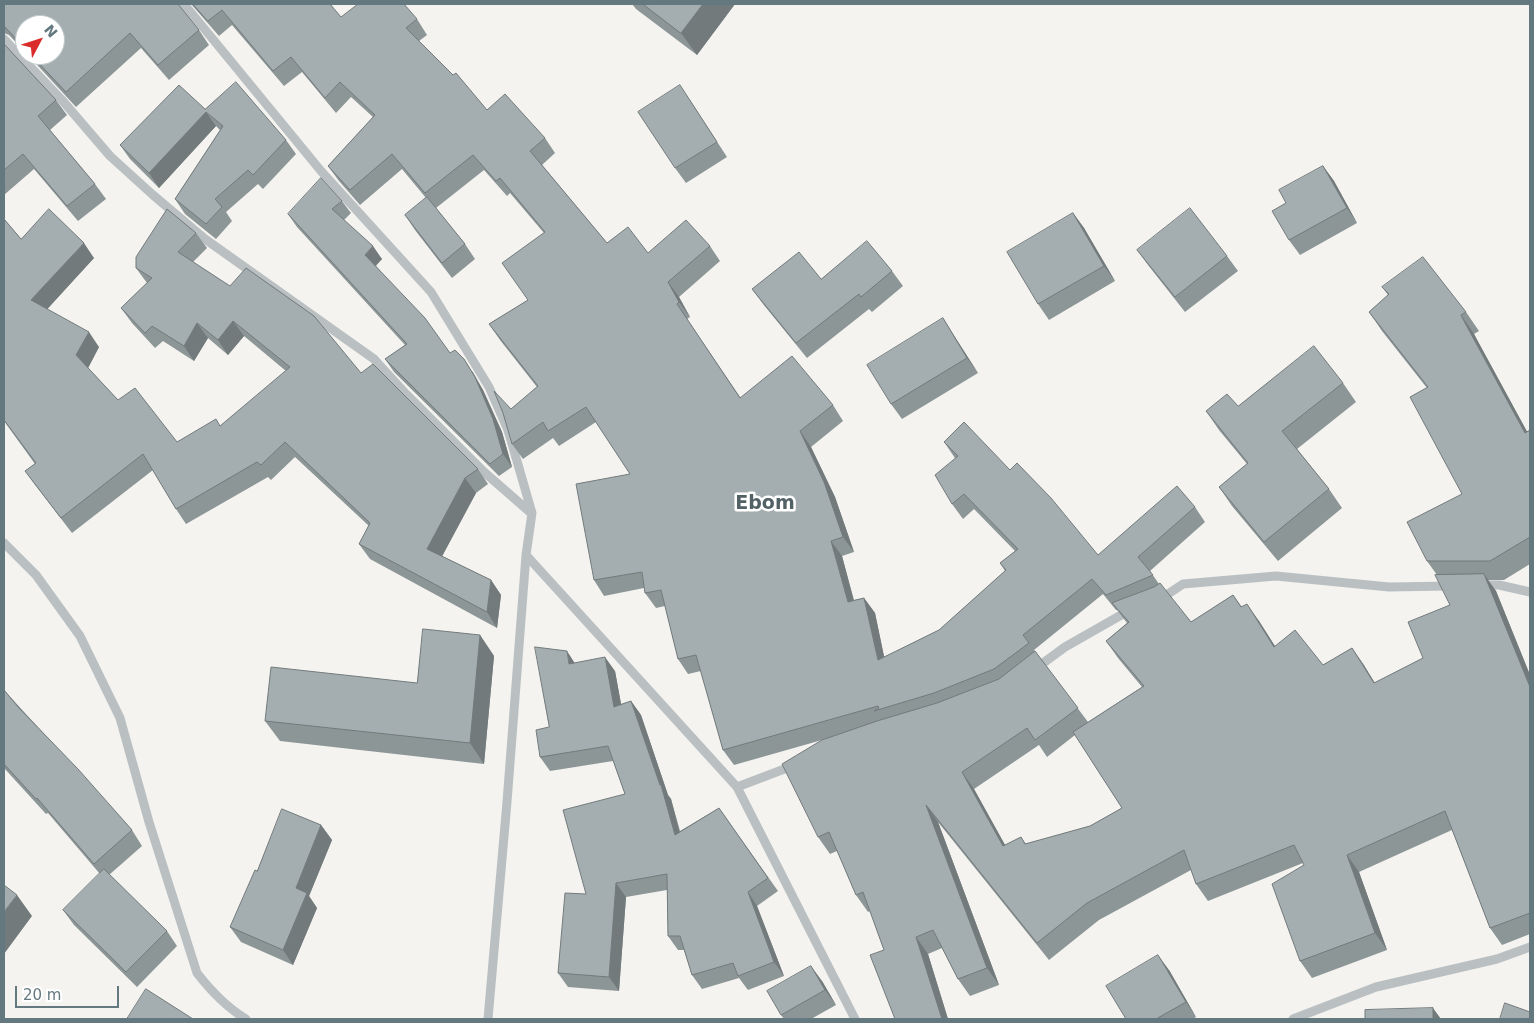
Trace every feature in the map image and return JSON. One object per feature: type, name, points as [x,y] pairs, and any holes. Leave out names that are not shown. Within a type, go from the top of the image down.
[{"type":"street","points":[[184,4],[321,171],[430,292],[489,386],[508,430],[532,514],[526,554],[488,1019]]},
{"type":"street","points":[[4,39],[62,100],[110,156],[205,239],[374,359],[484,472],[532,514]]},
{"type":"street","points":[[4,543],[36,575],[80,636],[120,718],[197,973],[213,993],[231,1010],[246,1019]]},
{"type":"street","points":[[526,554],[737,787],[855,1019]]},
{"type":"street","points":[[1029,674],[1065,647],[1104,626],[1123,613],[1164,598],[1184,584],[1276,576],[1389,587],[1459,586]]},
{"type":"street","points":[[1469,586],[1499,585],[1530,592]]},
{"type":"street","points":[[737,787],[804,761]]},
{"type":"street","points":[[1293,1019],[1376,987],[1497,959],[1530,947]]},
{"type":"building","points":[[4,4],[178,4],[199,30],[158,65],[130,33],[66,92],[40,65],[65,65],[65,15],[15,15],[15,38],[4,26]]},
{"type":"building","points":[[193,4],[330,4],[341,17],[358,4],[404,4],[417,19],[406,28],[453,75],[456,73],[487,110],[505,94],[545,138],[530,151],[607,243],[628,227],[648,253],[686,220],[710,246],[668,282],[679,302],[677,304],[740,398],[792,356],[833,405],[800,431],[824,482],[843,537],[831,541],[848,602],[864,598],[878,660],[939,630],[1006,570],[1000,563],[1018,549],[964,494],[952,504],[935,475],[958,456],[944,442],[964,422],[1010,470],[1017,463],[1051,498],[1098,555],[1177,486],[1195,507],[1138,557],[1153,575],[1106,595],[1092,579],[1023,635],[1029,643],[994,669],[934,693],[874,711],[879,708],[878,706],[723,750],[696,655],[678,659],[661,590],[645,593],[642,572],[594,580],[576,484],[630,474],[586,407],[548,431],[543,422],[512,444],[494,391],[511,409],[538,386],[489,324],[528,300],[502,263],[545,232],[500,178],[496,181],[473,155],[425,193],[392,154],[350,190],[328,166],[375,115],[340,82],[325,98],[291,57],[273,71],[222,10],[208,21]]},
{"type":"building","points":[[643,4],[703,4],[681,33]]},
{"type":"building","points":[[4,44],[15,56],[15,65],[24,65],[56,100],[38,116],[95,184],[67,206],[23,154],[4,170]]},
{"type":"building","points":[[236,82],[286,140],[253,175],[248,170],[215,199],[222,207],[206,224],[175,199],[223,126],[206,112],[149,173],[120,145],[179,85],[205,109]]},
{"type":"building","points":[[680,85],[717,142],[675,168],[638,112]]},
{"type":"building","points":[[1323,166],[1347,208],[1289,240],[1272,211],[1286,203],[1279,190]]},
{"type":"building","points":[[321,178],[342,201],[332,209],[373,246],[365,255],[425,318],[450,353],[455,350],[464,359],[475,377],[493,419],[503,454],[490,464],[385,359],[407,344],[288,214]]},
{"type":"building","points":[[427,197],[465,244],[442,263],[405,215]]},
{"type":"building","points":[[1190,208],[1227,256],[1175,297],[1137,250]]},
{"type":"building","points":[[49,209],[84,243],[31,300],[89,332],[76,355],[118,400],[135,388],[177,442],[216,419],[220,426],[290,367],[233,321],[218,340],[197,323],[184,346],[152,326],[145,333],[121,308],[152,278],[136,268],[136,257],[167,209],[196,233],[178,252],[230,286],[246,268],[314,316],[361,373],[373,364],[478,469],[465,478],[427,549],[491,580],[487,612],[359,544],[370,523],[285,442],[261,465],[257,462],[176,509],[143,454],[61,518],[25,471],[36,463],[4,420],[4,219],[21,239]]},
{"type":"building","points":[[1073,213],[1104,266],[1038,304],[1007,252]]},
{"type":"building","points":[[867,241],[892,271],[861,297],[859,294],[796,343],[752,289],[799,252],[821,279]]},
{"type":"building","points":[[1423,257],[1466,312],[1461,315],[1465,323],[1525,433],[1530,430],[1530,537],[1490,561],[1427,561],[1407,522],[1462,494],[1410,397],[1428,387],[1369,312],[1389,294],[1382,287]]},
{"type":"building","points":[[943,318],[967,358],[891,404],[867,365]]},
{"type":"building","points":[[1314,346],[1343,383],[1282,431],[1329,489],[1264,542],[1219,487],[1248,463],[1206,411],[1227,394],[1238,406]]},
{"type":"building","points":[[1484,574],[1530,687],[1530,913],[1490,928],[1445,811],[1347,855],[1375,933],[1300,961],[1272,884],[1304,865],[1294,845],[1196,884],[1184,850],[1087,903],[1037,943],[926,805],[987,968],[958,979],[933,930],[916,937],[942,1019],[895,1019],[870,955],[884,950],[863,892],[856,895],[829,832],[818,837],[782,764],[822,740],[937,703],[999,679],[1035,651],[1078,708],[1035,740],[1027,728],[962,772],[1003,846],[1021,837],[1025,844],[1090,826],[1122,808],[1073,732],[1144,686],[1106,641],[1129,622],[1112,603],[1160,583],[1191,622],[1233,595],[1241,607],[1247,604],[1274,647],[1295,630],[1323,665],[1352,648],[1374,683],[1423,658],[1408,622],[1450,605],[1435,575]]},
{"type":"building","points":[[423,629],[480,635],[470,743],[265,721],[271,667],[417,683]]},
{"type":"building","points":[[535,647],[567,651],[569,664],[605,657],[614,707],[631,701],[661,785],[675,835],[719,808],[768,878],[748,892],[774,962],[738,976],[733,963],[692,975],[680,936],[668,936],[667,874],[616,883],[609,977],[558,973],[565,893],[586,894],[563,810],[625,794],[608,746],[540,757],[536,730],[549,727]]},
{"type":"building","points":[[4,690],[132,830],[94,864],[37,798],[4,764]]},
{"type":"building","points":[[282,809],[321,825],[296,888],[307,893],[283,950],[230,927],[255,870],[257,871]]},
{"type":"building","points":[[104,869],[167,931],[126,972],[63,910]]},
{"type":"building","points":[[4,885],[17,895],[4,912]]},
{"type":"building","points":[[1158,955],[1186,1002],[1156,1019],[1126,1019],[1106,986]]},
{"type":"building","points":[[811,966],[825,990],[781,1015],[767,991]]},
{"type":"building","points":[[146,989],[193,1019],[127,1019]]},
{"type":"building","points":[[1505,1003],[1530,1012],[1530,1019],[1500,1019]]},
{"type":"building","points":[[1433,1008],[1433,1019],[1365,1019],[1365,1010]]},
{"type":"district","name":"Ebom","points":[[765,504]]}]
